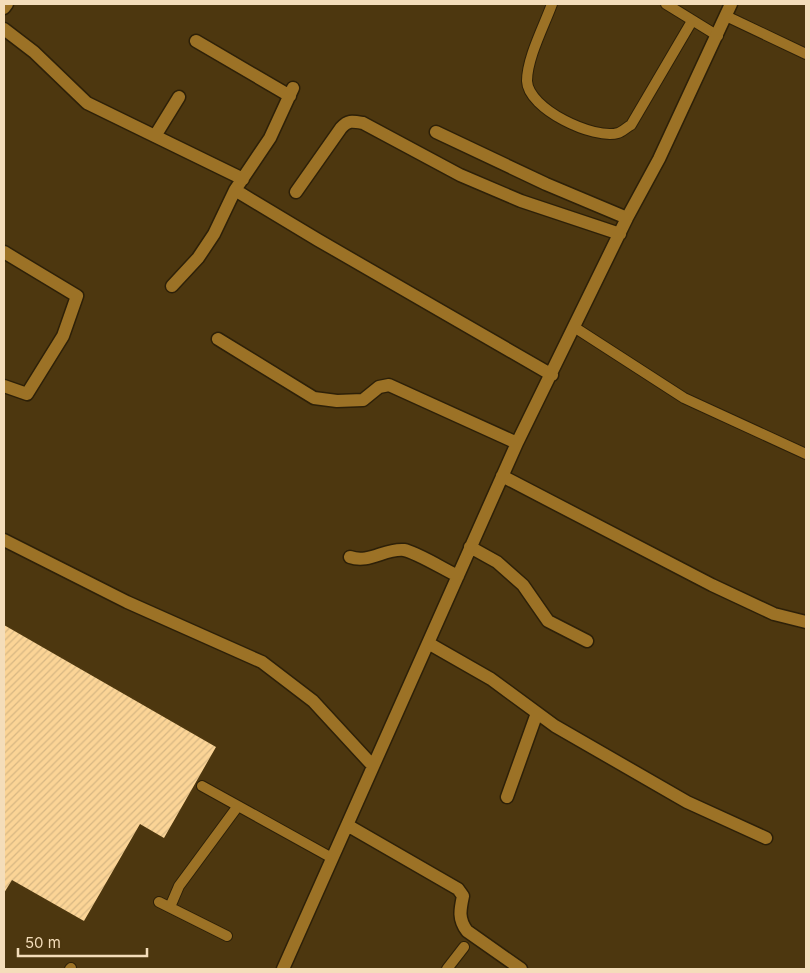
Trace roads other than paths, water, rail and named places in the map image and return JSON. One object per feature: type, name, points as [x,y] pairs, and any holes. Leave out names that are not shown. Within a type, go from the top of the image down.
[{"type":"street","points":[[4,8],[6,4]]},
{"type":"street","points":[[283,969],[517,443],[552,375],[627,218],[659,159],[729,10]]},
{"type":"street","points":[[4,29],[34,52],[87,103],[243,179]]},
{"type":"street","points":[[172,286],[198,258],[209,242],[235,190],[270,138],[292,92],[196,41]]},
{"type":"street","points":[[155,136],[179,97]]},
{"type":"street","points":[[296,192],[341,128],[347,122],[352,121],[363,124],[460,175],[521,201],[620,234]]},
{"type":"street","points":[[436,132],[546,184],[627,218]]},
{"type":"street","points":[[235,190],[552,375]]},
{"type":"street","points":[[4,252],[77,296],[63,336],[27,394],[4,386]]},
{"type":"street","points":[[218,339],[314,398],[338,402],[363,400],[379,387],[388,385],[517,443]]},
{"type":"street","points":[[502,476],[712,585],[774,614],[806,622]]},
{"type":"street","points":[[4,540],[127,602],[262,662],[313,701],[373,766]]},
{"type":"street","points":[[470,547],[497,562],[523,585],[548,620],[587,641]]},
{"type":"street","points":[[350,557],[366,559],[391,551],[405,550],[458,576]]},
{"type":"street","points":[[428,643],[491,679],[555,726],[687,802],[766,838]]},
{"type":"street","points":[[507,797],[537,713]]},
{"type":"street","points":[[347,825],[458,889],[463,896],[460,911],[461,923],[467,930],[521,969]]},
{"type":"lane","points":[[552,4],[531,63],[527,82],[530,93],[539,104],[556,116],[601,134],[618,133],[631,125],[692,21]]},
{"type":"lane","points":[[666,4],[718,36]]},
{"type":"lane","points":[[729,10],[806,54]]},
{"type":"lane","points":[[574,327],[684,398],[806,454]]},
{"type":"lane","points":[[202,786],[332,858]]},
{"type":"lane","points":[[170,907],[179,886],[238,806]]},
{"type":"lane","points":[[159,902],[227,936]]},
{"type":"lane","points":[[447,969],[464,947]]}]
